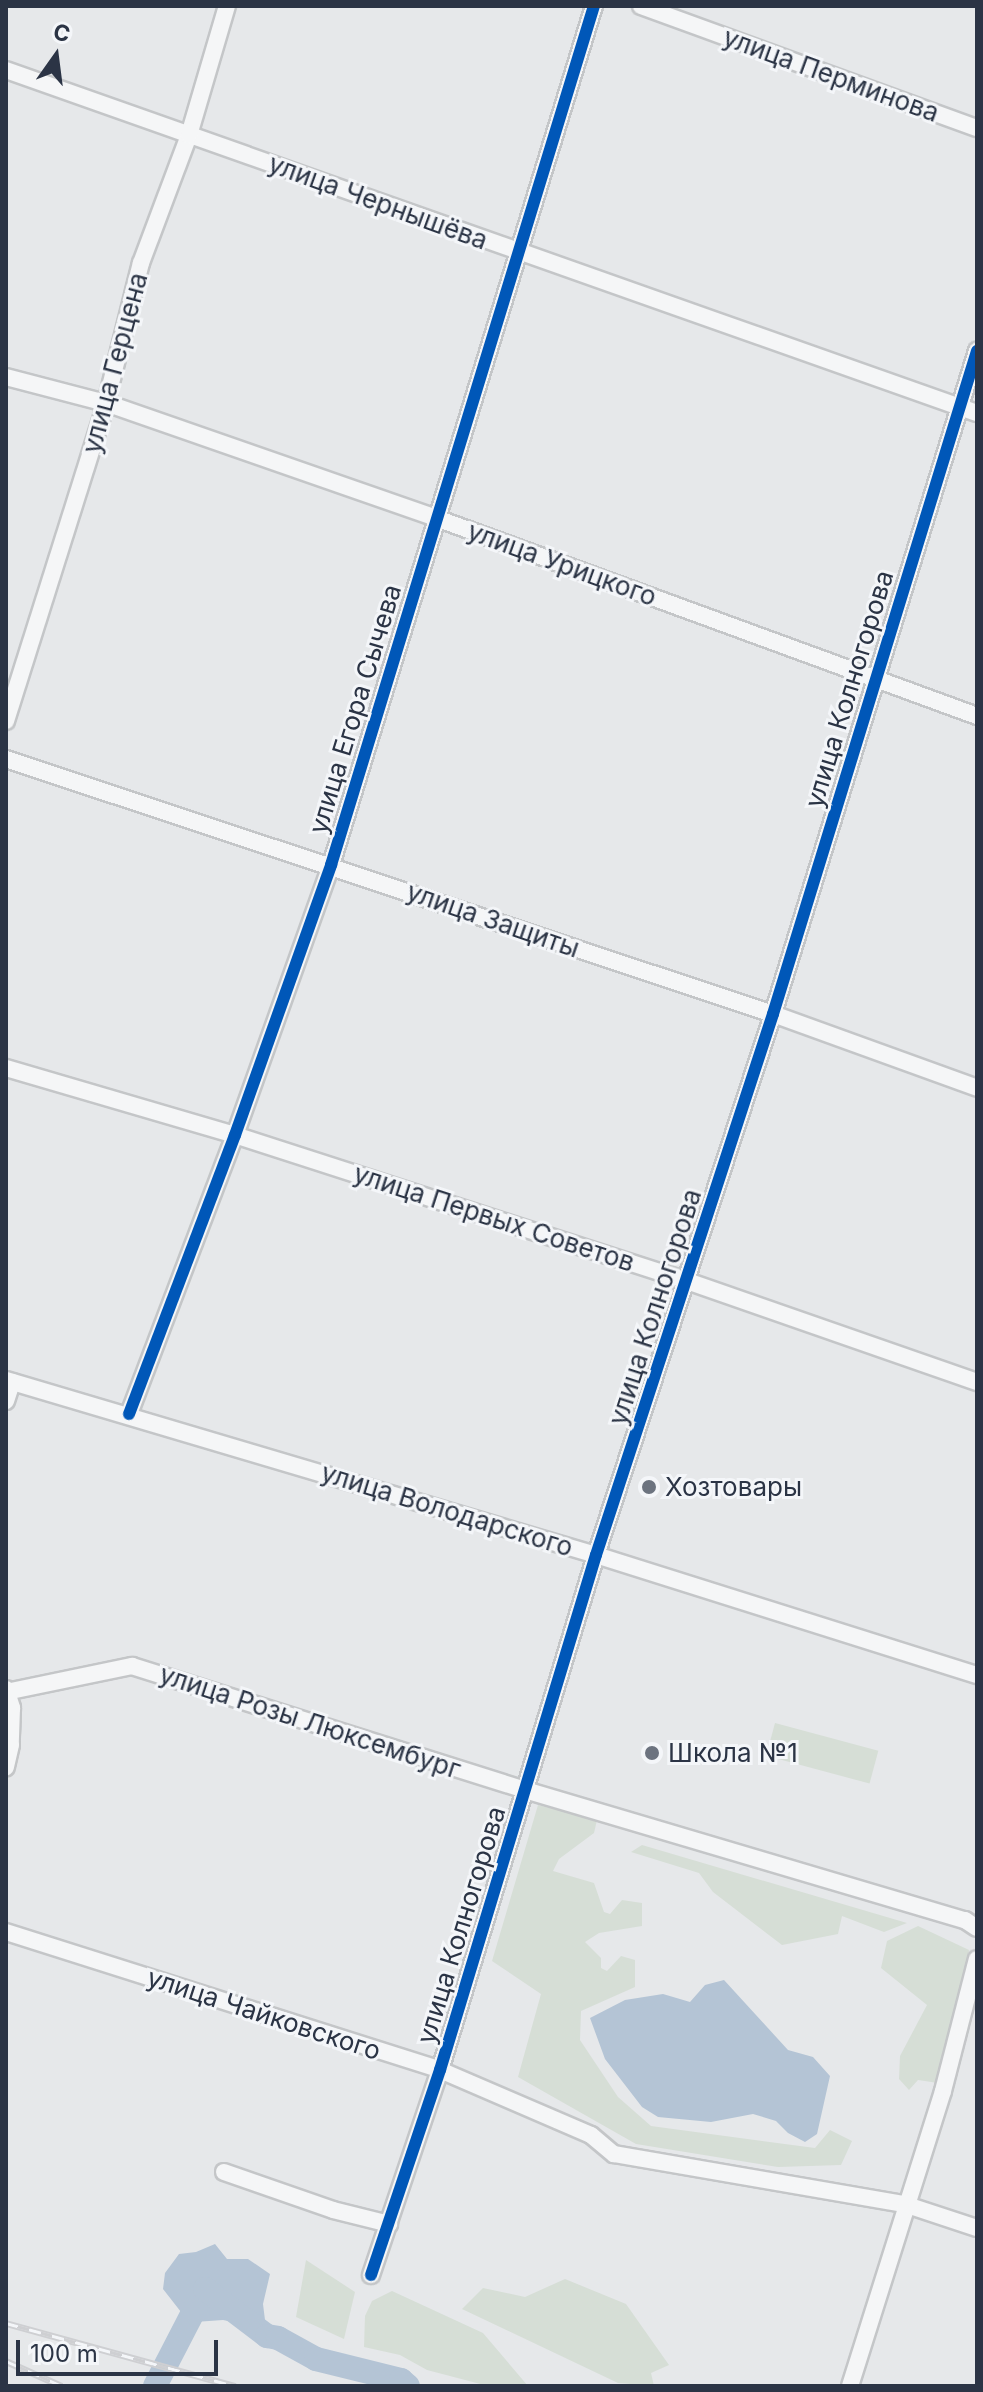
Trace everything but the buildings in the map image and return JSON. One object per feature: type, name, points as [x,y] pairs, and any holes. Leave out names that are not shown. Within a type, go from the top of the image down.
[{"type":"street","name":"улица Герцена","points":[[6,721],[106,403],[141,263],[189,135],[227,6]]},
{"type":"street","name":"улица Егора Сычева","points":[[129,1414],[235,1135],[331,865],[594,6]]},
{"type":"street","name":"улица Перминова","points":[[641,6],[977,128]]},
{"type":"street","name":"улица Чернышёва","points":[[6,70],[977,413]]},
{"type":"street","name":"улица Колногорова","points":[[371,2275],[440,2070],[596,1555],[773,1014],[874,677],[977,351]]},
{"type":"street","name":"улица Урицкого","points":[[6,377],[106,403],[436,518],[977,716]]},
{"type":"street","name":"улица Защиты","points":[[6,759],[773,1014],[977,1088]]},
{"type":"street","name":"улица Первых Советов","points":[[6,1068],[235,1135],[687,1281],[977,1382]]},
{"type":"street","name":"улица Володарского","points":[[9,1381],[129,1414],[596,1555],[977,1675]]},
{"type":"street","points":[[6,1401],[9,1381]]},
{"type":"street","name":"улица Розы Люксембург","points":[[6,1691],[132,1666],[525,1790],[950,1915],[977,1928]]},
{"type":"street","points":[[6,1691],[12,1708],[11,1745],[6,1767]]},
{"type":"street","name":"улица Чайковского","points":[[6,1932],[440,2070],[591,2135],[614,2154],[904,2204],[977,2228]]},
{"type":"street","points":[[850,2386],[904,2204],[943,2091],[977,1959]]},
{"type":"street","points":[[224,2172],[333,2210],[389,2224]]},
{"type":"shaded area","points":[[775,1723],[878,1751],[870,1784],[766,1756]]},
{"type":"shaded area","points":[[538,1805],[597,1820],[594,1833],[559,1859],[553,1871],[594,1883],[604,1912],[610,1914],[622,1900],[642,1903],[642,1926],[599,1933],[585,1942],[601,1958],[601,1968],[607,1971],[621,1956],[635,1960],[635,1987],[581,2011],[580,2040],[618,2097],[651,2126],[815,2148],[830,2130],[852,2141],[841,2165],[778,2167],[636,2144],[518,2077],[541,1994],[492,1961]]},
{"type":"shaded area","points":[[642,1845],[907,1923],[884,1932],[842,1916],[838,1934],[782,1945],[713,1892],[699,1873],[631,1852]]},
{"type":"shaded area","points":[[918,1926],[969,1950],[961,2003],[938,2083],[918,2080],[909,2090],[899,2079],[900,2056],[927,2005],[881,1968],[887,1941]]},
{"type":"shaded area","points":[[306,2260],[355,2292],[344,2339],[296,2317]]},
{"type":"shaded area","points":[[565,2279],[626,2304],[669,2365],[651,2373],[654,2386],[618,2383],[462,2309],[483,2288],[525,2297]]},
{"type":"shaded area","points":[[392,2291],[483,2333],[528,2386],[488,2386],[427,2370],[400,2355],[364,2347],[365,2316],[372,2301]]},
{"type":"water","points":[[724,1980],[788,2050],[813,2057],[830,2076],[817,2134],[805,2142],[788,2133],[776,2121],[753,2114],[711,2122],[658,2117],[642,2107],[605,2059],[590,2018],[625,2000],[663,1994],[690,2002],[705,1985]]},
{"type":"water","points":[[215,2244],[227,2259],[248,2259],[270,2274],[263,2304],[267,2336],[257,2327],[223,2320],[195,2322],[181,2312],[163,2289],[165,2273],[179,2254],[196,2252]]},
{"type":"waterway","points":[[155,2386],[205,2289],[267,2336],[278,2338],[316,2359],[401,2380],[408,2386]]},
{"type":"railway","points":[[6,2323],[235,2386]]},
{"type":"railway","points":[[6,2361],[62,2386]]},
{"type":"cycle path","points":[[129,1414],[235,1135],[331,865],[594,6]]},
{"type":"cycle path","points":[[371,2275],[440,2070],[596,1555],[773,1014],[977,351]]},
{"type":"place","name":"Хозтовары","points":[[649,1487]]},
{"type":"place","name":"Школа №1","points":[[652,1753]]}]
